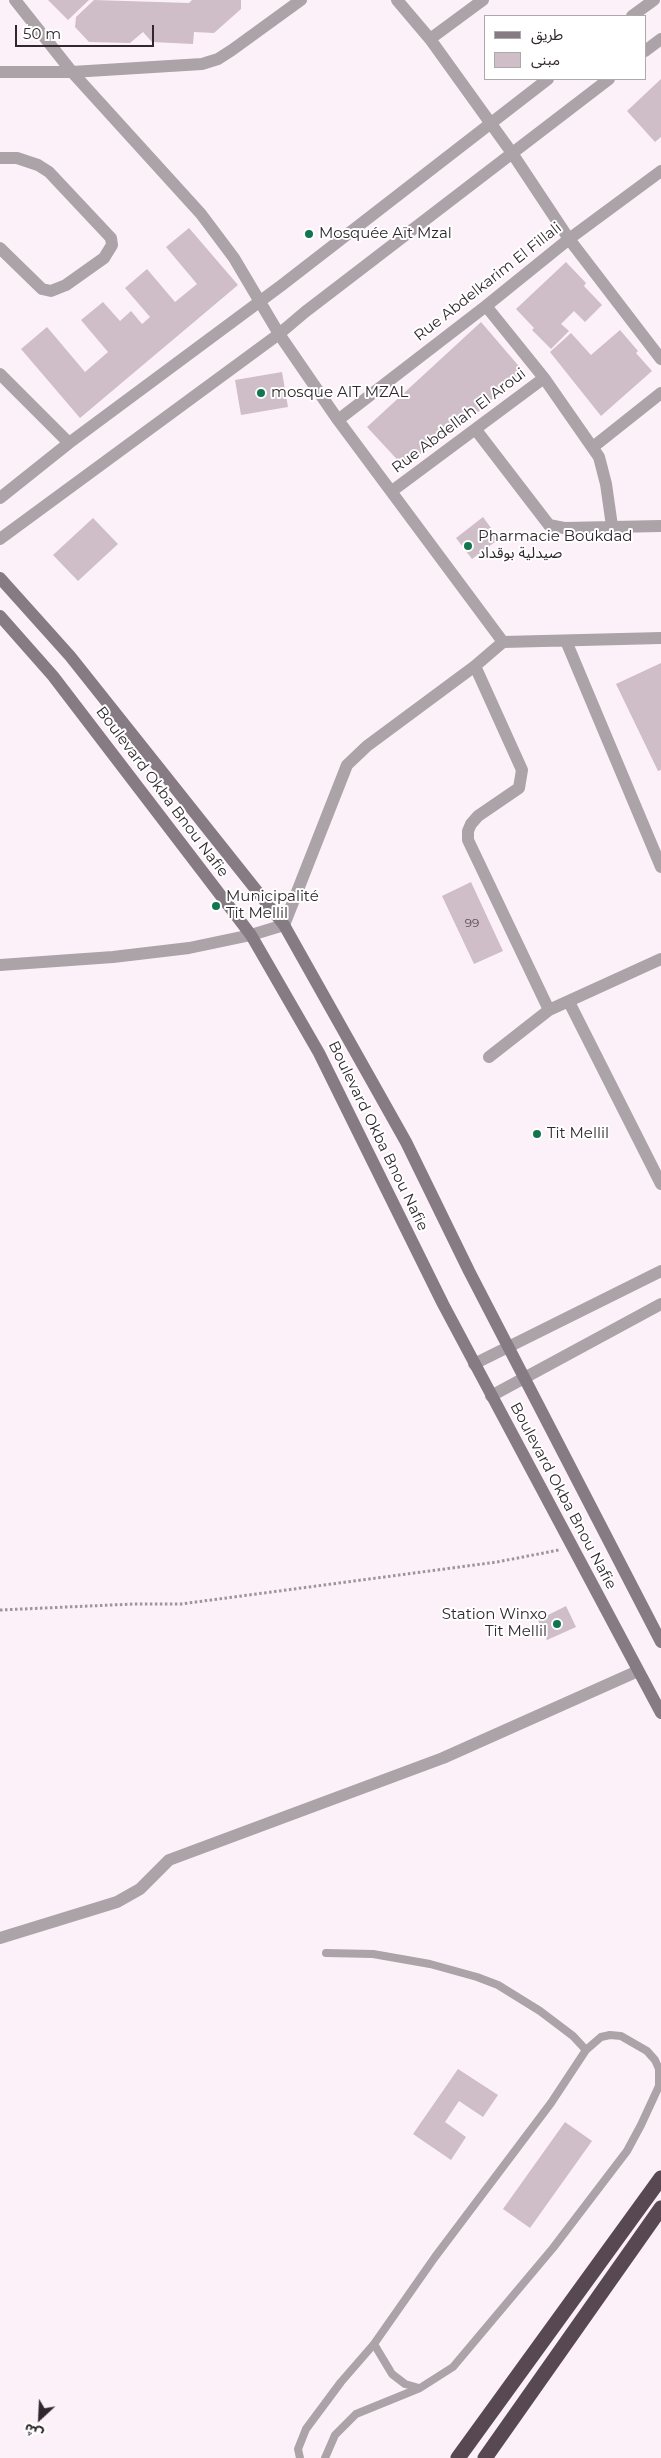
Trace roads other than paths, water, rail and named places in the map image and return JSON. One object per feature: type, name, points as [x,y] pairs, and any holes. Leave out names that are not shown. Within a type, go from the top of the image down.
[{"type":"highway","points":[[458,2458],[661,2178]]},
{"type":"highway","points":[[485,2458],[661,2208]]},
{"type":"main road","name":"Boulevard Okba Bnou Nafie","points":[[0,578],[70,656],[284,924],[406,1142],[524,1378],[661,1642]]},
{"type":"main road","name":"Boulevard Okba Bnou Nafie","points":[[0,616],[53,676],[251,935],[319,1053],[490,1396],[661,1714]]},
{"type":"street","points":[[15,0],[72,72],[201,214],[234,258],[279,334],[338,420],[503,642]]},
{"type":"street","points":[[0,72],[72,72],[211,62],[238,46],[301,0]]},
{"type":"street","points":[[397,0],[430,39],[512,153],[568,239],[661,359]]},
{"type":"street","points":[[430,39],[482,0]]},
{"type":"street","points":[[633,15],[654,0]]},
{"type":"street","points":[[646,50],[661,39]]},
{"type":"street","points":[[0,498],[69,443],[260,301],[547,80]]},
{"type":"street","points":[[0,539],[279,334],[304,312],[608,80]]},
{"type":"street","points":[[0,158],[17,158],[38,165],[48,172],[111,238],[112,245],[104,258],[66,285],[51,291],[42,289],[0,248]]},
{"type":"street","name":"Rue Abdelkarim El Fillali","points":[[338,420],[486,306],[568,239],[659,177]]},
{"type":"street","points":[[486,306],[544,378],[599,457],[606,484],[612,526]]},
{"type":"street","points":[[0,374],[69,443]]},
{"type":"street","name":"Rue Abdellah El Aroui","points":[[392,491],[544,378]]},
{"type":"street","points":[[593,447],[661,393]]},
{"type":"street","points":[[476,430],[549,525],[564,528],[661,526]]},
{"type":"street","points":[[0,964],[113,957],[189,948],[251,935],[284,924],[347,765],[367,746],[475,666],[503,642],[661,638]]},
{"type":"street","points":[[566,641],[661,867]]},
{"type":"street","points":[[475,666],[522,770],[519,788],[478,816],[468,831],[468,840],[549,1010]]},
{"type":"street","points":[[489,1056],[549,1010],[661,958]]},
{"type":"street","points":[[569,1002],[661,1184]]},
{"type":"street","points":[[474,1364],[661,1272]]},
{"type":"street","points":[[490,1396],[661,1304]]},
{"type":"street","points":[[0,1938],[116,1902],[140,1889],[170,1860],[443,1758],[638,1671]]},
{"type":"lane","points":[[326,1952],[373,1954],[430,1964],[477,1977],[498,1985],[540,2011],[573,2036],[586,2050]]},
{"type":"lane","points":[[300,2458],[298,2449],[306,2429],[341,2382],[374,2344],[435,2257],[551,2103],[586,2050],[601,2037],[610,2035],[621,2036],[647,2051],[655,2060],[659,2069],[659,2086],[641,2125],[627,2152],[553,2248],[453,2367],[420,2388],[356,2414],[335,2435],[326,2458]]},
{"type":"lane","points":[[374,2344],[392,2374],[405,2384],[420,2388]]},
{"type":"place","name":"Mosquée Aït Mzal","points":[[309,234]]},
{"type":"place","name":"mosque AIT MZAL","points":[[261,393]]},
{"type":"place","name":"Pharmacie Boukdad صيدلية بوقداد","points":[[468,546]]},
{"type":"place","name":"Municipalité Tit Mellil","points":[[216,906]]},
{"type":"place","name":"Tit Mellil","points":[[537,1134]]},
{"type":"place","name":"Station Winxo Tit Mellil","points":[[557,1624]]}]
